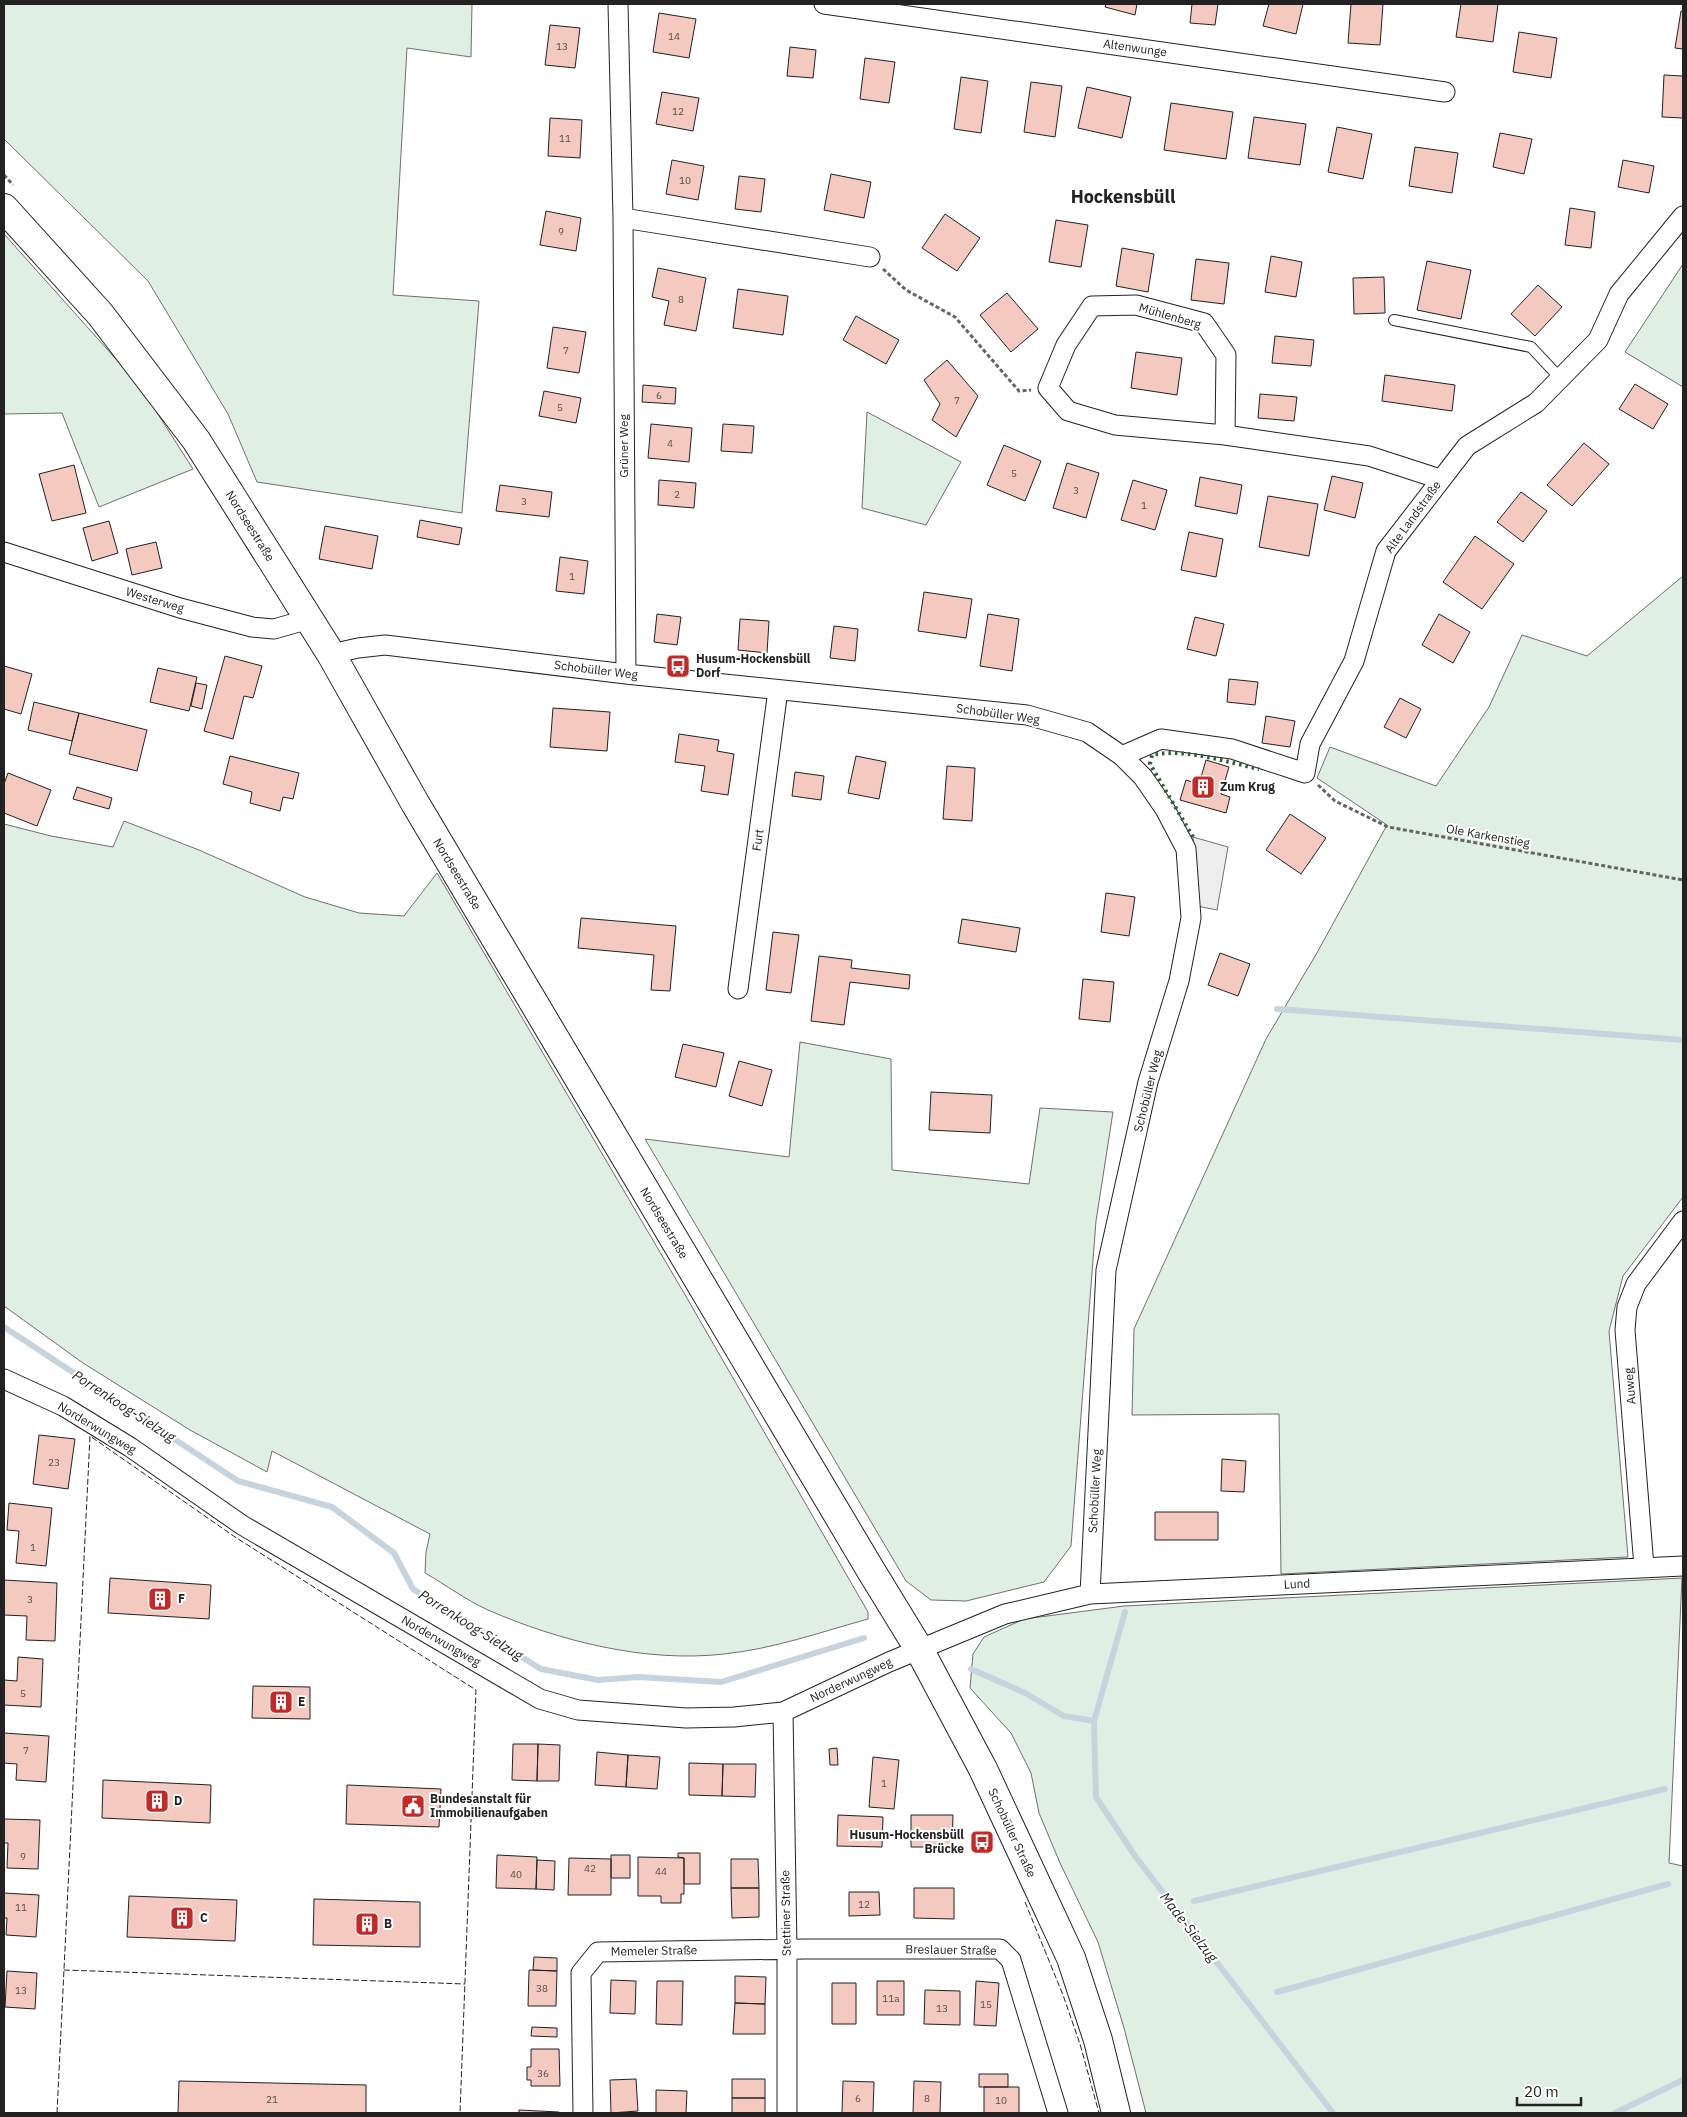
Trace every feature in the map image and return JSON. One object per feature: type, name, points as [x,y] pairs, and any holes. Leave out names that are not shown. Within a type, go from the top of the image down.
[{"type":"main road","name":"Nordseestraße","points":[[4,208],[100,314],[196,440],[331,654],[415,803],[870,1569]]},
{"type":"main road","name":"Schobüller Straße","points":[[870,1569],[919,1650],[983,1770],[1071,1958],[1098,2040],[1116,2113]]},
{"type":"street","name":"Grüner Weg","points":[[618,4],[623,218],[626,674]]},
{"type":"street","name":"Altenwunge","points":[[824,4],[1445,92]]},
{"type":"street","name":"Alte Landstraße","points":[[1305,772],[1310,744],[1354,661],[1386,551],[1440,479],[1468,446],[1536,403],[1598,340],[1619,294],[1683,216]]},
{"type":"street","points":[[623,218],[870,256]]},
{"type":"street","name":"Mühlenberg","points":[[1048,388],[1066,345],[1092,306],[1136,306],[1204,323],[1226,355],[1225,435]]},
{"type":"street","points":[[1048,388],[1068,411],[1114,425],[1225,435],[1369,456],[1440,479]]},
{"type":"street","name":"Westerweg","points":[[4,552],[180,608],[252,627],[274,630],[309,619]]},
{"type":"street","name":"Schobüller Weg","points":[[331,654],[385,645],[626,674],[1027,715],[1087,732],[1122,756],[1143,777],[1164,809],[1186,849],[1191,918],[1179,981],[1148,1082],[1106,1270],[1090,1594]]},
{"type":"street","name":"Furt","points":[[738,989],[778,690]]},
{"type":"street","points":[[1122,756],[1161,739],[1232,749],[1305,772]]},
{"type":"street","name":"Auweg","points":[[1644,1567],[1625,1330],[1627,1307],[1636,1284],[1683,1222]]},
{"type":"street","name":"Norderwungweg","points":[[4,1379],[63,1406],[130,1447],[242,1525],[540,1699],[578,1710],[686,1718],[734,1717],[783,1712],[889,1662],[919,1650]]},
{"type":"street","name":"Lund","points":[[919,1650],[1005,1614],[1090,1594],[1683,1566]]},
{"type":"street","name":"Stettiner Straße","points":[[783,1712],[787,1950],[786,2113]]},
{"type":"street","name":"Breslauer Straße","points":[[787,1950],[1000,1949],[1011,1960],[1058,2113]]},
{"type":"street","name":"Memeler Straße","points":[[583,2113],[581,1973],[598,1952],[787,1950]]},
{"type":"lane","points":[[1394,320],[1531,347],[1560,378]]},
{"type":"path","points":[[870,256],[906,290],[955,317],[1019,391],[1048,388]]},
{"type":"path","name":"Ole Karkenstieg","points":[[1305,772],[1335,801],[1388,827],[1683,880]]},
{"type":"green space","points":[[4,4],[472,4],[471,57],[407,48],[393,295],[479,301],[462,513],[257,482],[228,414],[148,281],[4,139]]},
{"type":"green space","points":[[4,234],[140,386],[193,469],[99,507],[62,413],[4,414]]},
{"type":"green space","points":[[1683,264],[1683,387],[1625,352]]},
{"type":"green space","points":[[867,412],[961,462],[926,525],[862,508]]},
{"type":"green space","points":[[1683,576],[1683,1197],[1623,1276],[1609,1331],[1628,1557],[1281,1574],[1279,1414],[1132,1415],[1134,1329],[1266,1039],[1318,951],[1387,825],[1317,778],[1330,747],[1436,786],[1489,707],[1522,635],[1587,656]]},
{"type":"green space","points":[[124,821],[199,850],[305,897],[359,913],[404,916],[437,873],[684,1293],[868,1612],[868,1619],[797,1640],[761,1648],[742,1652],[694,1656],[664,1655],[603,1647],[573,1640],[515,1621],[480,1606],[425,1573],[426,1552],[430,1534],[272,1451],[267,1472],[190,1430],[83,1363],[4,1306],[4,824],[51,836],[113,847]]},
{"type":"green space","points":[[800,1042],[891,1059],[892,1170],[1029,1184],[1040,1108],[1113,1112],[1096,1221],[1071,1546],[1044,1582],[966,1601],[931,1600],[906,1581],[645,1139],[789,1157]]},
{"type":"green space","points":[[1682,1578],[1669,1863],[1683,1866],[1683,2113],[1146,2113],[1124,2028],[1098,1942],[1060,1863],[1039,1813],[1031,1773],[1011,1733],[970,1688],[973,1654],[984,1637],[1024,1619],[1124,1606]]},
{"type":"shaded area","points":[[1193,837],[1228,847],[1217,910],[1197,906]]},
{"type":"building","points":[[1106,4],[1137,4],[1135,15],[1105,7]]},
{"type":"building","points":[[1192,4],[1218,4],[1215,25],[1190,23]]},
{"type":"building","points":[[1269,4],[1303,4],[1296,34],[1263,26]]},
{"type":"building","points":[[1351,4],[1383,4],[1380,45],[1348,43]]},
{"type":"building","points":[[1461,4],[1498,4],[1493,42],[1456,37]]},
{"type":"building","points":[[1681,11],[1683,11],[1683,49],[1675,48]]},
{"type":"building","points":[[659,13],[696,19],[689,58],[653,52]]},
{"type":"building","points":[[550,25],[580,28],[575,68],[545,65]]},
{"type":"building","points":[[1519,32],[1557,38],[1551,78],[1513,72]]},
{"type":"building","points":[[790,47],[816,50],[813,78],[787,76]]},
{"type":"building","points":[[865,58],[895,62],[889,103],[860,99]]},
{"type":"building","points":[[1664,75],[1683,76],[1683,118],[1662,117]]},
{"type":"building","points":[[961,77],[988,81],[981,133],[954,129]]},
{"type":"building","points":[[1031,82],[1062,86],[1055,137],[1024,132]]},
{"type":"building","points":[[1087,87],[1131,97],[1122,138],[1078,128]]},
{"type":"building","points":[[662,92],[699,98],[693,131],[656,124]]},
{"type":"building","points":[[1171,103],[1233,112],[1226,159],[1164,150]]},
{"type":"building","points":[[1254,117],[1306,124],[1300,165],[1248,158]]},
{"type":"building","points":[[550,118],[582,120],[580,158],[548,156]]},
{"type":"building","points":[[1337,127],[1372,134],[1363,179],[1328,172]]},
{"type":"building","points":[[1500,133],[1532,139],[1524,174],[1493,167]]},
{"type":"building","points":[[1415,147],[1458,153],[1452,193],[1409,186]]},
{"type":"building","points":[[672,160],[704,166],[698,200],[666,194]]},
{"type":"building","points":[[1623,160],[1654,166],[1649,193],[1618,187]]},
{"type":"building","points":[[831,174],[871,182],[864,218],[824,210]]},
{"type":"building","points":[[739,176],[765,179],[761,212],[735,209]]},
{"type":"building","points":[[1570,208],[1595,212],[1591,248],[1565,245]]},
{"type":"building","points":[[546,211],[581,218],[576,251],[540,245]]},
{"type":"building","points":[[945,214],[980,238],[957,271],[922,248]]},
{"type":"building","points":[[1056,220],[1088,225],[1081,267],[1049,262]]},
{"type":"building","points":[[1122,248],[1154,254],[1148,292],[1116,286]]},
{"type":"building","points":[[1271,256],[1302,262],[1296,297],[1265,292]]},
{"type":"building","points":[[1196,259],[1229,263],[1224,304],[1191,300]]},
{"type":"building","points":[[1427,261],[1471,270],[1461,319],[1417,310]]},
{"type":"building","points":[[658,268],[706,278],[696,331],[664,325],[669,301],[652,297]]},
{"type":"building","points":[[1384,277],[1385,313],[1354,314],[1353,278]]},
{"type":"building","points":[[1538,285],[1562,307],[1535,336],[1511,314]]},
{"type":"building","points":[[738,289],[788,296],[783,335],[733,328]]},
{"type":"building","points":[[1007,293],[1038,329],[1011,352],[980,315]]},
{"type":"building","points":[[856,316],[899,340],[886,364],[843,340]]},
{"type":"building","points":[[553,327],[586,332],[579,373],[547,368]]},
{"type":"building","points":[[1275,336],[1314,340],[1311,366],[1272,363]]},
{"type":"building","points":[[1136,352],[1182,358],[1177,395],[1131,388]]},
{"type":"building","points":[[947,360],[978,396],[956,437],[932,420],[940,404],[924,380]]},
{"type":"building","points":[[1385,375],[1455,385],[1452,411],[1382,401]]},
{"type":"building","points":[[1635,384],[1668,404],[1653,429],[1619,409]]},
{"type":"building","points":[[643,385],[676,388],[675,404],[642,402]]},
{"type":"building","points":[[544,391],[581,398],[576,423],[539,416]]},
{"type":"building","points":[[1260,394],[1297,397],[1294,421],[1258,418]]},
{"type":"building","points":[[651,424],[692,428],[689,462],[648,458]]},
{"type":"building","points":[[723,424],[754,426],[752,453],[721,451]]},
{"type":"building","points":[[1584,443],[1609,464],[1572,506],[1547,485]]},
{"type":"building","points":[[1004,445],[1041,461],[1025,501],[987,485]]},
{"type":"building","points":[[1067,463],[1099,473],[1086,518],[1053,508]]},
{"type":"building","points":[[74,465],[86,513],[52,521],[39,474]]},
{"type":"building","points":[[1332,476],[1363,483],[1355,518],[1324,510]]},
{"type":"building","points":[[1200,477],[1242,485],[1237,514],[1195,506]]},
{"type":"building","points":[[659,480],[696,483],[694,508],[658,505]]},
{"type":"building","points":[[1133,480],[1167,490],[1155,530],[1121,520]]},
{"type":"building","points":[[500,485],[552,492],[549,517],[496,511]]},
{"type":"building","points":[[1521,492],[1547,511],[1523,542],[1497,522]]},
{"type":"building","points":[[1268,496],[1318,504],[1309,556],[1259,547]]},
{"type":"building","points":[[420,520],[462,528],[459,545],[417,537]]},
{"type":"building","points":[[109,521],[118,553],[92,561],[83,528]]},
{"type":"building","points":[[325,526],[378,536],[372,569],[319,559]]},
{"type":"building","points":[[1189,532],[1223,539],[1216,577],[1181,570]]},
{"type":"building","points":[[1475,536],[1514,564],[1482,609],[1443,582]]},
{"type":"building","points":[[156,542],[162,568],[132,575],[126,549]]},
{"type":"building","points":[[560,557],[588,561],[584,594],[556,591]]},
{"type":"building","points":[[924,592],[972,599],[966,638],[918,631]]},
{"type":"building","points":[[657,614],[681,617],[677,645],[654,642]]},
{"type":"building","points":[[988,614],[1019,619],[1012,671],[980,666]]},
{"type":"building","points":[[1439,614],[1470,632],[1453,663],[1422,645]]},
{"type":"building","points":[[1195,617],[1224,624],[1216,656],[1187,649]]},
{"type":"building","points":[[740,619],[769,621],[767,653],[738,650]]},
{"type":"building","points":[[834,626],[858,629],[855,661],[830,658]]},
{"type":"building","points":[[225,656],[262,666],[253,698],[244,696],[233,739],[204,731]]},
{"type":"building","points":[[4,666],[32,674],[21,714],[4,709]]},
{"type":"building","points":[[158,668],[197,677],[189,711],[150,702]]},
{"type":"building","points":[[1229,679],[1258,682],[1255,705],[1227,702]]},
{"type":"building","points":[[196,683],[207,685],[202,709],[191,706]]},
{"type":"building","points":[[1400,698],[1421,709],[1406,738],[1384,727]]},
{"type":"building","points":[[34,702],[79,713],[72,741],[28,730]]},
{"type":"building","points":[[553,708],[610,712],[607,751],[550,747]]},
{"type":"building","points":[[79,713],[147,730],[137,771],[69,754]]},
{"type":"building","points":[[1266,716],[1295,721],[1290,747],[1262,743]]},
{"type":"building","points":[[679,734],[719,740],[717,751],[734,754],[728,795],[701,791],[705,766],[675,762]]},
{"type":"building","points":[[230,756],[299,773],[293,799],[283,797],[280,811],[250,803],[252,792],[223,784]]},
{"type":"building","points":[[856,756],[886,762],[879,799],[848,793]]},
{"type":"building","name":"Zum Krug","points":[[1206,760],[1229,767],[1221,794],[1230,797],[1226,813],[1180,800],[1186,780],[1199,784]]},
{"type":"building","points":[[947,766],[975,768],[972,821],[943,819]]},
{"type":"building","points":[[795,772],[824,776],[821,800],[792,796]]},
{"type":"building","points":[[8,773],[51,790],[37,826],[4,813],[4,784]]},
{"type":"building","points":[[77,787],[112,798],[109,809],[73,799]]},
{"type":"building","points":[[1290,814],[1326,838],[1301,874],[1266,850]]},
{"type":"building","points":[[1106,893],[1135,897],[1129,936],[1101,932]]},
{"type":"building","points":[[581,918],[676,926],[670,991],[651,990],[654,955],[578,948]]},
{"type":"building","points":[[962,919],[1020,928],[1016,952],[958,943]]},
{"type":"building","points":[[773,932],[799,935],[791,993],[766,990]]},
{"type":"building","points":[[1220,953],[1250,964],[1238,996],[1208,985]]},
{"type":"building","points":[[819,956],[852,960],[851,968],[910,975],[909,989],[850,982],[844,1025],[811,1021]]},
{"type":"building","points":[[1083,979],[1114,982],[1110,1022],[1079,1019]]},
{"type":"building","points":[[683,1044],[724,1053],[716,1087],[675,1077]]},
{"type":"building","points":[[739,1061],[772,1070],[762,1106],[729,1096]]},
{"type":"building","points":[[931,1092],[992,1095],[990,1133],[929,1130]]},
{"type":"building","points":[[39,1435],[75,1439],[68,1489],[33,1484]]},
{"type":"building","points":[[1222,1459],[1246,1461],[1244,1492],[1221,1491]]},
{"type":"building","points":[[9,1503],[52,1508],[46,1566],[16,1563],[19,1531],[7,1530]]},
{"type":"building","points":[[1155,1512],[1218,1512],[1218,1540],[1155,1540]]},
{"type":"building","name":"F","points":[[110,1578],[211,1585],[209,1619],[108,1613]]},
{"type":"building","points":[[4,1580],[57,1583],[55,1641],[26,1640],[27,1616],[4,1615]]},
{"type":"building","points":[[18,1657],[43,1659],[41,1707],[4,1705],[4,1680],[17,1681]]},
{"type":"building","name":"E","points":[[253,1686],[310,1687],[310,1719],[252,1718]]},
{"type":"building","points":[[4,1733],[49,1736],[46,1782],[16,1780],[17,1764],[4,1763]]},
{"type":"building","points":[[513,1744],[538,1744],[537,1781],[512,1780]]},
{"type":"building","points":[[538,1744],[560,1745],[559,1781],[537,1781]]},
{"type":"building","points":[[837,1748],[838,1765],[830,1765],[829,1749]]},
{"type":"building","points":[[597,1752],[628,1755],[626,1787],[595,1785]]},
{"type":"building","points":[[628,1755],[660,1757],[657,1789],[626,1787]]},
{"type":"building","points":[[873,1757],[899,1760],[894,1809],[869,1807]]},
{"type":"building","points":[[689,1763],[723,1764],[722,1796],[689,1795]]},
{"type":"building","points":[[723,1764],[756,1764],[755,1797],[722,1796]]},
{"type":"building","name":"D","points":[[103,1780],[211,1785],[210,1823],[102,1818]]},
{"type":"building","points":[[347,1785],[441,1789],[439,1827],[346,1824]]},
{"type":"building","points":[[838,1815],[883,1817],[882,1847],[837,1846]]},
{"type":"building","points":[[911,1815],[953,1815],[952,1847],[911,1847]]},
{"type":"building","points":[[4,1819],[40,1820],[38,1869],[7,1868],[8,1843],[4,1843]]},
{"type":"building","points":[[678,1853],[700,1853],[700,1884],[684,1884],[684,1858],[678,1857]]},
{"type":"building","points":[[497,1855],[537,1857],[536,1889],[496,1888]]},
{"type":"building","points":[[611,1855],[630,1855],[630,1878],[611,1878]]},
{"type":"building","points":[[638,1857],[684,1858],[684,1894],[681,1894],[681,1903],[661,1903],[661,1896],[638,1896]]},
{"type":"building","points":[[569,1858],[611,1859],[611,1895],[568,1895]]},
{"type":"building","points":[[731,1859],[758,1859],[759,1888],[731,1888]]},
{"type":"building","points":[[537,1860],[555,1861],[554,1890],[536,1889]]},
{"type":"building","points":[[731,1888],[759,1888],[759,1917],[732,1918]]},
{"type":"building","points":[[914,1888],[954,1888],[954,1919],[914,1918]]},
{"type":"building","points":[[849,1892],[879,1892],[880,1915],[849,1916]]},
{"type":"building","points":[[4,1893],[39,1895],[36,1937],[6,1935],[7,1918],[4,1918]]},
{"type":"building","name":"C","points":[[129,1896],[237,1900],[235,1941],[127,1937]]},
{"type":"building","name":"B","points":[[314,1899],[420,1902],[420,1947],[313,1945]]},
{"type":"building","points":[[534,1957],[557,1958],[557,1971],[533,1970]]},
{"type":"building","points":[[529,1970],[557,1971],[556,2006],[528,2006]]},
{"type":"building","points":[[7,1971],[37,1973],[35,2009],[5,2007]]},
{"type":"building","points":[[735,1976],[766,1977],[765,2004],[735,2003]]},
{"type":"building","points":[[611,1980],[636,1981],[635,2014],[610,2013]]},
{"type":"building","points":[[657,1981],[683,1981],[682,2025],[656,2024]]},
{"type":"building","points":[[877,1981],[904,1981],[904,2015],[877,2015]]},
{"type":"building","points":[[976,1981],[999,1983],[996,2026],[974,2025]]},
{"type":"building","points":[[832,1983],[856,1983],[856,2024],[832,2024]]},
{"type":"building","points":[[925,1990],[960,1991],[960,2025],[924,2024]]},
{"type":"building","points":[[735,2003],[765,2004],[765,2034],[733,2034]]},
{"type":"building","points":[[532,2027],[557,2028],[557,2037],[531,2036]]},
{"type":"building","points":[[531,2049],[559,2049],[560,2086],[531,2086],[531,2080],[527,2080],[527,2067],[531,2067]]},
{"type":"building","points":[[979,2074],[1008,2074],[1008,2087],[979,2087]]},
{"type":"building","points":[[636,2079],[638,2111],[611,2113],[610,2080]]},
{"type":"building","points":[[732,2079],[765,2079],[765,2098],[732,2098]]},
{"type":"building","points":[[179,2081],[366,2085],[366,2113],[178,2113]]},
{"type":"building","points":[[843,2081],[874,2082],[873,2113],[842,2113]]},
{"type":"building","points":[[914,2081],[941,2082],[940,2113],[913,2113]]},
{"type":"building","points":[[984,2087],[1019,2087],[1019,2113],[984,2113]]},
{"type":"building","points":[[656,2090],[687,2091],[686,2113],[656,2113]]},
{"type":"building","points":[[732,2098],[765,2098],[765,2113],[732,2113]]},
{"type":"building","points":[[519,2110],[559,2112],[559,2113],[519,2113]]},
{"type":"waterway","points":[[1277,1009],[1683,1040]]},
{"type":"waterway","name":"Porrenkoog-Sielzug","points":[[4,1327],[238,1481],[332,1507],[394,1553],[413,1589],[541,1669],[598,1680],[638,1677],[721,1682],[864,1638]]},
{"type":"waterway","name":"Made-Sielzug","points":[[1125,1612],[1094,1721],[1096,1797],[1135,1856],[1333,2113]]},
{"type":"waterway","name":"Porrenkoog-Sielzug","points":[[971,1669],[1025,1693],[1064,1716],[1094,1721]]},
{"type":"waterway","points":[[1194,1901],[1665,1789]]},
{"type":"waterway","points":[[1277,1992],[1668,1884]]},
{"type":"waterway","points":[[1615,2113],[1683,2080]]},
{"type":"hedge","points":[[1193,837],[1150,764],[1152,755],[1178,753],[1259,769]]},
{"type":"fence","points":[[57,2113],[90,1436],[235,1537],[476,1690],[460,2113]]},
{"type":"fence","points":[[1025,1902],[1063,1995],[1080,2044],[1099,2113]]},
{"type":"fence","points":[[64,1970],[465,1984]]},
{"type":"place","name":"Husum-Hockensbüll Dorf","points":[[678,666]]},
{"type":"place","name":"Zum Krug","points":[[1203,787]]},
{"type":"place","name":"F","points":[[160,1599]]},
{"type":"place","name":"E","points":[[281,1702]]},
{"type":"place","name":"D","points":[[157,1801]]},
{"type":"place","name":"Bundesanstalt für Immobilienaufgaben","points":[[413,1806]]},
{"type":"place","name":"Husum-Hockensbüll Brücke","points":[[982,1842]]},
{"type":"place","name":"C","points":[[182,1918]]},
{"type":"place","name":"B","points":[[367,1924]]},
{"type":"district","name":"Hockensbüll","points":[[1123,197]]}]
